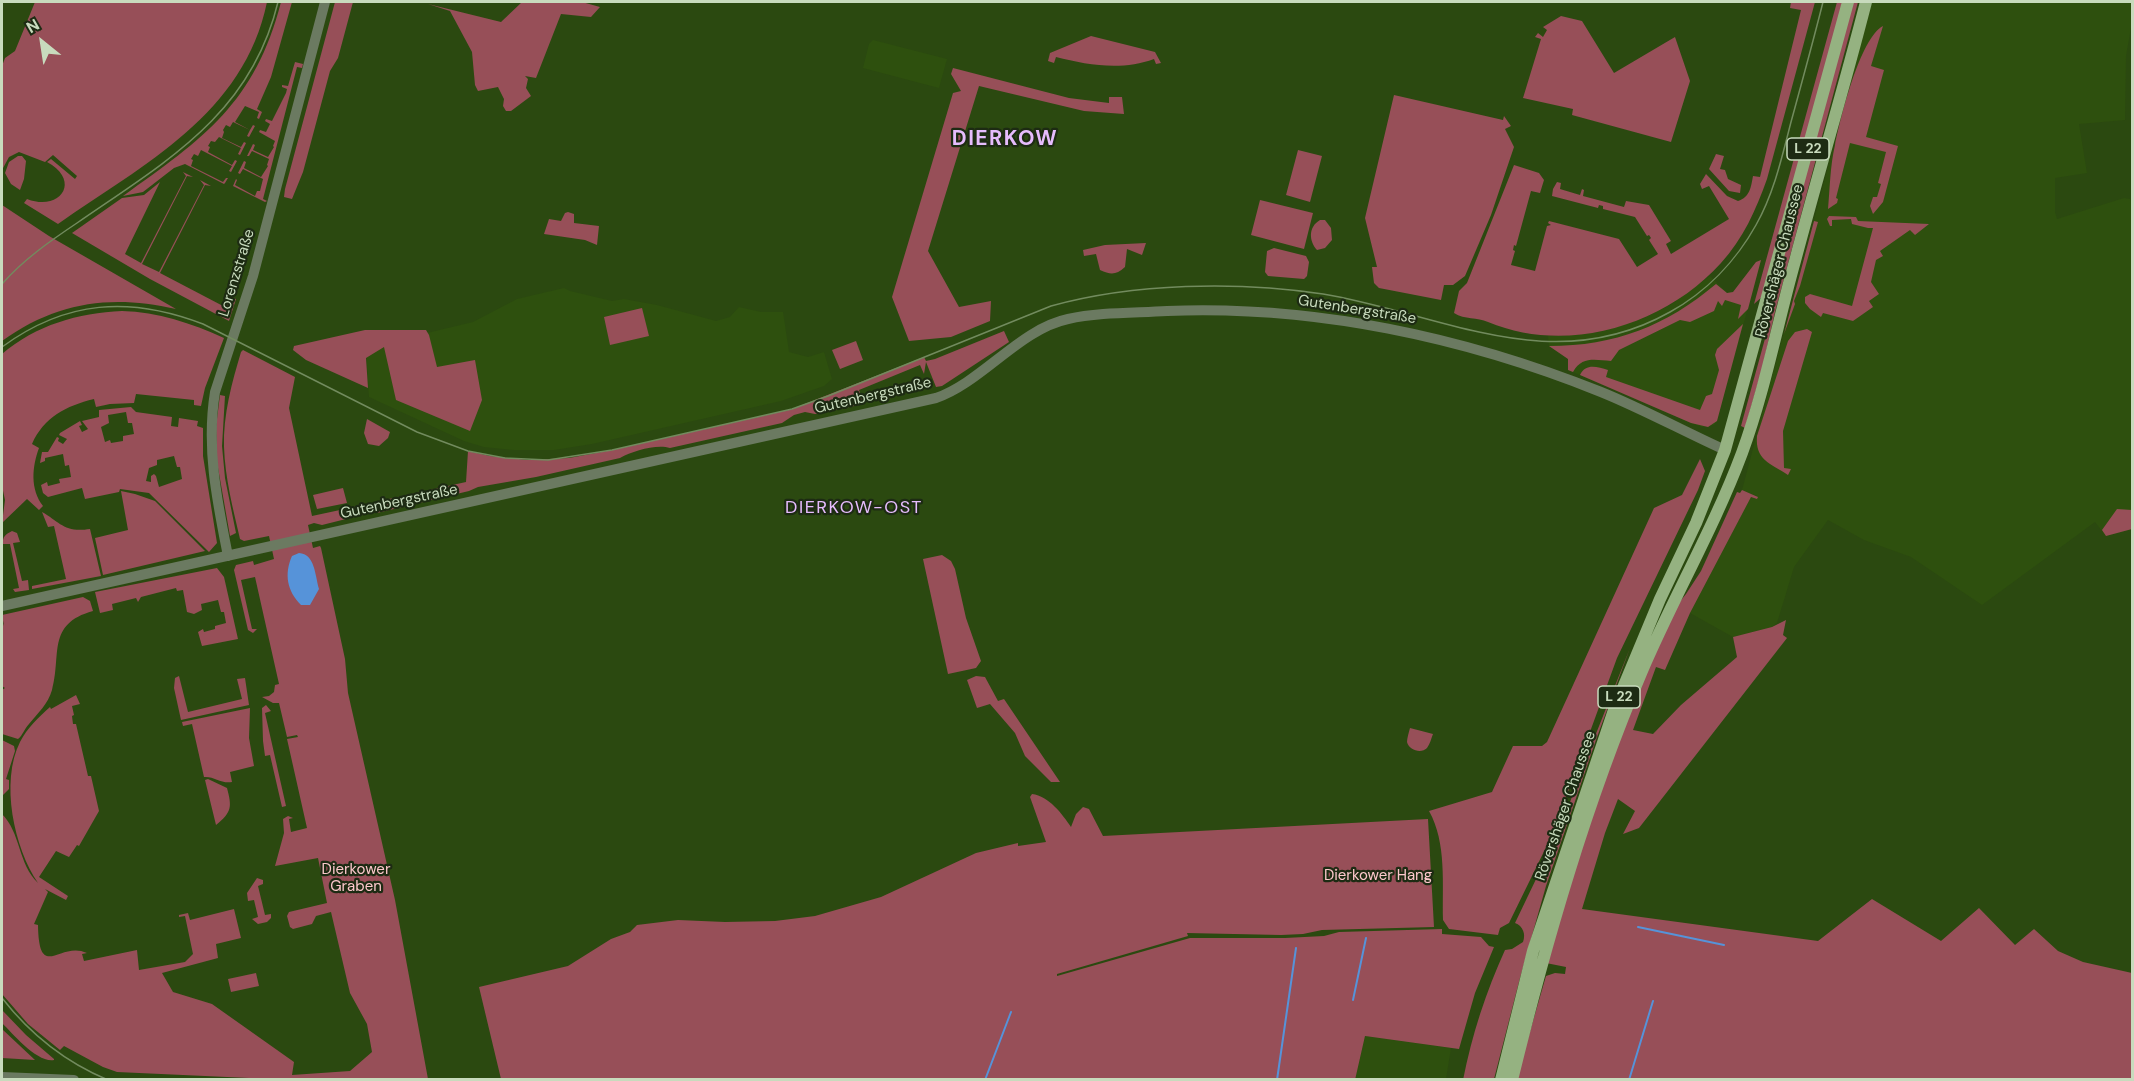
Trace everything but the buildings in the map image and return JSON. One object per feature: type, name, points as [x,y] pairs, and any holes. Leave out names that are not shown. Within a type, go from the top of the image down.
[{"type":"main road","name":"Rövershäger Chaussee","points":[[1501,1080],[1533,951],[1615,706],[1660,599],[1696,523],[1725,450],[1848,2]]},
{"type":"main road","name":"Rövershäger Chaussee","points":[[1512,1080],[1541,962],[1587,818],[1615,741],[1643,668],[1740,458],[1764,384],[1794,263],[1866,2]]},
{"type":"main road","points":[[1725,450],[1740,458]]},
{"type":"street","name":"Lorenzstraße","points":[[228,556],[212,461],[212,412],[215,392],[253,276],[325,2]]},
{"type":"street","name":"Gutenbergstraße","points":[[2,606],[936,398],[951,392],[1017,345],[1053,323],[1068,319],[1128,313],[1207,310],[1315,316],[1368,324],[1441,340],[1590,388],[1725,450]]},
{"type":"street","points":[[2,1077],[74,1080]]},
{"type":"shaded area","points":[[1872,2],[2132,2],[2132,22],[2126,56],[2125,120],[2079,124],[2087,173],[2055,178],[2055,212],[2057,219],[2124,198],[2132,202],[2132,529],[2106,536],[2095,522],[1982,605],[1911,557],[1864,540],[1828,520],[1794,567],[1777,623],[1772,627],[1733,637],[1690,613],[1751,496],[1756,499],[1757,496],[1742,490]]},
{"type":"shaded area","points":[[873,40],[947,59],[939,88],[863,68],[869,44]]},
{"type":"shaded area","points":[[1761,260],[1714,425],[1702,427],[1691,423],[1568,370],[1568,359],[1549,346],[1548,336],[1599,332],[1644,318],[1670,305],[1710,276],[1727,293],[1733,292],[1756,262]]},
{"type":"shaded area","points":[[564,288],[612,301],[624,299],[657,305],[716,321],[730,317],[739,307],[761,312],[783,312],[789,352],[808,357],[824,352],[832,379],[824,386],[781,401],[592,444],[554,450],[484,447],[464,441],[369,397],[365,334],[427,333],[473,322],[517,299]]},
{"type":"shaded area","points":[[1365,1036],[1451,1048],[1446,1079],[1355,1080]]},
{"type":"green space","points":[[35,2],[267,2],[255,41],[237,76],[213,106],[156,157],[58,224],[24,203],[27,199],[39,202],[49,201],[57,198],[62,192],[65,185],[63,178],[58,170],[47,162],[51,159],[75,179],[77,176],[53,155],[45,162],[19,152],[9,157],[2,170],[2,66],[5,58],[15,51]]},
{"type":"green space","points":[[281,2],[292,2],[271,77],[257,109],[262,112],[259,119],[257,118],[259,112],[245,106],[235,122],[250,130],[233,122],[230,127],[226,125],[223,130],[222,138],[241,147],[244,142],[246,143],[240,155],[238,154],[241,148],[219,137],[215,142],[211,141],[208,146],[210,147],[208,152],[232,165],[235,160],[237,161],[231,172],[229,171],[232,166],[201,150],[198,156],[194,154],[191,159],[193,160],[191,166],[223,182],[228,178],[224,184],[185,164],[174,168],[143,192],[123,196],[202,136],[223,115],[257,67],[270,37]]},
{"type":"green space","points":[[335,2],[353,2],[338,58],[330,71],[303,172],[292,199],[284,197],[285,189]]},
{"type":"green space","points":[[522,2],[582,2],[600,7],[591,17],[561,14],[536,78],[525,76],[528,79],[526,88],[531,96],[511,111],[506,111],[503,106],[504,99],[498,87],[478,91],[475,85],[472,52],[450,11],[428,4],[501,22]]},
{"type":"green space","points":[[1791,2],[1815,2],[1767,179],[1753,213],[1736,244],[1721,263],[1698,285],[1672,303],[1643,318],[1613,329],[1581,334],[1550,336],[1518,332],[1484,320],[1462,317],[1454,313],[1459,291],[1467,283],[1514,165],[1539,173],[1544,180],[1540,193],[1531,191],[1516,246],[1514,245],[1513,250],[1515,251],[1511,265],[1535,271],[1547,226],[1551,225],[1549,221],[1619,239],[1637,267],[1658,254],[1649,240],[1651,238],[1647,236],[1635,217],[1603,209],[1603,206],[1599,205],[1598,208],[1552,196],[1557,182],[1561,183],[1560,189],[1580,195],[1582,189],[1584,190],[1583,196],[1624,207],[1626,201],[1649,205],[1671,241],[1666,244],[1671,254],[1729,219],[1709,186],[1702,189],[1700,184],[1706,174],[1727,196],[1738,201],[1751,188],[1753,176],[1760,177],[1801,10],[1790,8]]},
{"type":"green space","points":[[1837,2],[1844,2],[1763,296],[1754,304]]},
{"type":"green space","points":[[1852,2],[1858,2],[1745,428],[1741,426],[1766,335],[1771,302]]},
{"type":"green space","points":[[1561,16],[1582,21],[1614,73],[1675,37],[1690,81],[1671,142],[1572,115],[1573,109],[1523,98],[1541,39],[1535,37],[1538,33],[1543,37],[1547,30],[1543,27]]},
{"type":"green space","points":[[1883,26],[1871,66],[1884,70],[1866,137],[1898,146],[1883,202],[1873,214],[1870,206],[1873,197],[1877,197],[1881,184],[1878,183],[1886,152],[1850,143],[1836,198],[1837,203],[1828,209],[1833,153],[1846,99],[1867,46],[1875,33]]},
{"type":"green space","points":[[1091,36],[1155,52],[1161,63],[1156,64],[1154,59],[1130,65],[1105,66],[1056,57],[1054,63],[1048,61],[1050,53]]},
{"type":"green space","points":[[295,62],[303,64],[302,68],[297,67],[263,199],[267,201],[265,202],[233,186],[236,179],[235,185],[255,196],[257,191],[260,191],[263,179],[243,169],[240,174],[238,173],[244,161],[246,162],[244,168],[261,177],[268,166],[269,159],[252,151],[247,156],[253,144],[255,145],[253,150],[268,157],[274,147],[275,141],[259,132],[260,130],[266,132],[270,124],[265,121],[266,119],[272,121],[286,93],[287,89],[282,85],[288,86]]},
{"type":"green space","points":[[953,68],[1069,98],[1109,103],[1109,97],[1122,97],[1124,114],[1084,111],[979,86],[928,251],[959,307],[991,301],[990,321],[951,337],[909,341],[892,297],[953,93],[961,91],[951,74]]},
{"type":"green space","points":[[1394,95],[1503,120],[1504,116],[1511,126],[1505,129],[1514,147],[1491,215],[1465,276],[1453,285],[1444,285],[1441,300],[1379,288],[1374,283],[1372,267],[1377,267],[1365,218]]},
{"type":"green space","points":[[253,125],[255,126],[249,137],[247,136]]},
{"type":"green space","points":[[1298,150],[1322,156],[1310,202],[1286,195]]},
{"type":"green space","points":[[1716,154],[1724,156],[1720,169],[1725,170],[1728,179],[1741,185],[1740,193],[1729,191],[1709,169]]},
{"type":"green space","points":[[22,156],[26,161],[20,190],[11,184],[5,173],[9,162]]},
{"type":"green space","points":[[183,172],[193,177],[187,176],[142,264],[159,272],[204,185],[200,180],[211,186],[205,185],[160,273],[223,306],[228,296],[236,299],[229,321],[150,279],[72,233],[122,198],[144,195],[160,182],[125,254],[141,263],[186,176]]},
{"type":"green space","points":[[1260,200],[1313,213],[1304,249],[1251,235]]},
{"type":"green space","points":[[2,205],[49,236],[176,309],[129,302],[85,305],[43,317],[2,341]]},
{"type":"green space","points":[[568,212],[574,214],[574,223],[599,226],[597,245],[585,240],[544,234],[549,219],[561,221]]},
{"type":"green space","points":[[1829,216],[1856,217],[1858,221],[1929,224],[1915,235],[1910,230],[1880,251],[1883,256],[1876,260],[1871,282],[1879,294],[1869,301],[1873,307],[1853,321],[1823,313],[1821,317],[1805,303],[1805,297],[1810,294],[1852,306],[1873,228],[1852,224],[1851,219],[1832,220],[1832,226],[1830,226],[1827,219]]},
{"type":"green space","points":[[1320,220],[1325,220],[1331,228],[1332,240],[1325,248],[1317,250],[1312,242],[1311,234],[1313,226]]},
{"type":"green space","points":[[1814,221],[1818,222],[1795,304],[1784,334]]},
{"type":"green space","points":[[1146,243],[1142,255],[1127,249],[1125,267],[1113,273],[1100,270],[1096,254],[1084,256],[1083,250],[1105,245]]},
{"type":"green space","points":[[1274,248],[1306,256],[1309,262],[1307,276],[1304,279],[1268,276],[1265,272],[1267,251]]},
{"type":"green space","points":[[1761,260],[1748,309],[1738,319],[1741,305],[1725,300],[1722,306],[1718,301],[1714,311],[1690,322],[1680,320],[1619,350],[1611,361],[1594,360],[1580,363],[1573,372],[1568,370],[1568,359],[1549,346],[1596,342],[1639,331],[1678,311],[1716,284],[1727,293],[1733,292],[1756,262]]},
{"type":"green space","points":[[642,308],[649,336],[610,345],[604,317]]},
{"type":"green space","points":[[122,311],[174,319],[224,338],[205,388],[201,406],[194,405],[194,400],[136,394],[134,403],[96,407],[94,399],[65,409],[43,427],[32,444],[39,448],[35,463],[34,485],[43,506],[39,510],[27,499],[2,523],[5,500],[2,486],[2,354],[29,335],[58,322],[89,314]]},
{"type":"green space","points":[[1743,324],[1717,421],[1708,427],[1691,423],[1580,375],[1589,367],[1608,370],[1606,377],[1700,410],[1706,396],[1712,394],[1719,370],[1715,355],[1717,349]]},
{"type":"green space","points":[[1807,329],[1812,332],[1783,431],[1784,468],[1791,469],[1788,475],[1761,456],[1758,451],[1757,436],[1788,341],[1795,332]]},
{"type":"green space","points":[[365,330],[426,330],[437,367],[475,360],[482,400],[470,431],[396,400],[384,347],[366,358],[368,388],[306,360],[293,350],[294,346]]},
{"type":"green space","points":[[1004,331],[1009,342],[942,386],[936,387],[926,362],[924,374],[920,365],[859,390],[864,404],[815,414],[805,412],[794,415],[782,423],[670,448],[645,449],[620,458],[536,477],[478,487],[376,512],[381,508],[380,501],[466,482],[468,451],[528,460],[569,458],[612,450],[792,409],[924,357],[926,361],[935,359]]},
{"type":"green space","points":[[856,341],[863,360],[840,369],[832,350]]},
{"type":"green space","name":"Dierkower Graben","points":[[243,350],[295,377],[289,408],[312,516],[368,504],[369,510],[366,514],[322,525],[314,523],[308,525],[313,548],[320,546],[321,548],[345,659],[348,693],[395,900],[428,1079],[293,1080],[117,1072],[64,1046],[60,1050],[28,1024],[2,994],[2,814],[13,830],[31,875],[38,883],[22,852],[12,814],[11,776],[14,758],[20,742],[30,727],[50,707],[51,709],[76,695],[80,704],[72,706],[73,724],[76,724],[99,811],[79,846],[77,845],[69,857],[56,851],[39,877],[68,896],[66,900],[45,889],[48,892],[34,924],[38,925],[42,952],[47,956],[53,956],[77,950],[87,953],[82,954],[84,961],[137,950],[139,970],[185,962],[193,954],[185,916],[179,917],[179,915],[188,913],[190,920],[234,909],[241,938],[216,944],[218,958],[162,973],[173,992],[212,1004],[294,1062],[292,1075],[350,1071],[372,1052],[367,1024],[350,993],[331,912],[316,916],[312,924],[293,929],[290,927],[287,916],[289,912],[327,903],[318,858],[275,866],[284,833],[283,819],[288,816],[293,818],[289,819],[291,832],[307,828],[287,739],[298,737],[297,735],[287,737],[279,703],[273,703],[262,697],[269,696],[274,692],[275,685],[279,684],[255,577],[241,580],[252,629],[257,629],[253,633],[248,630],[234,570],[236,565],[253,561],[254,565],[274,559],[269,536],[244,541],[240,539],[228,482],[224,447],[225,423],[231,387]]},
{"type":"green space","points":[[220,395],[225,396],[222,446],[225,478],[236,533],[230,536],[217,462],[216,427]]},
{"type":"green space","points":[[131,407],[136,412],[172,417],[171,426],[178,427],[179,418],[198,421],[197,426],[203,428],[203,456],[217,543],[209,552],[149,493],[120,489],[119,492],[85,499],[82,488],[48,497],[43,493],[41,485],[47,482],[48,486],[60,483],[59,479],[71,477],[69,465],[65,466],[63,454],[45,458],[45,461],[40,463],[42,452],[48,452],[57,437],[58,441],[63,444],[67,439],[59,435],[60,433],[80,421],[82,425],[79,426],[82,432],[88,429],[82,421],[99,417],[99,410]],"holes":[[[126,412],[128,423],[132,423],[134,434],[123,436],[123,441],[105,442],[101,427],[109,423],[108,415]],[[174,456],[177,467],[180,467],[182,479],[159,487],[154,474],[151,476],[151,482],[146,481],[149,468],[157,465],[157,460]]]},
{"type":"green space","points":[[367,419],[390,432],[388,438],[379,446],[368,444],[364,433]]},
{"type":"green space","points":[[1700,459],[1705,471],[1698,490],[1617,658],[1553,833],[1509,923],[1500,928],[1498,935],[1449,929],[1443,920],[1443,879],[1439,837],[1429,811],[1492,792],[1513,746],[1542,746],[1547,742],[1654,508],[1682,495]]},
{"type":"green space","points":[[343,488],[347,503],[317,509],[313,495]]},
{"type":"green space","points":[[1742,490],[1758,497],[1757,499],[1751,497],[1690,613],[1665,670],[1656,667],[1633,730],[1653,734],[1681,705],[1737,657],[1733,637],[1772,627],[1786,620],[1783,635],[1787,638],[1639,828],[1623,834],[1635,811],[1618,799],[1582,909],[1818,941],[1872,899],[1941,941],[1979,908],[2015,945],[2034,929],[2058,951],[2083,962],[2132,973],[2132,1079],[1516,1080],[1546,976],[1555,973],[1565,974],[1566,967],[1541,962],[1587,818],[1663,623],[1701,571],[1737,492],[1740,493]]},
{"type":"green space","points":[[121,491],[155,501],[205,551],[103,575],[95,538],[128,530]]},
{"type":"green space","points":[[2117,509],[2132,510],[2132,529],[2106,536],[2102,530]]},
{"type":"green space","points":[[42,512],[68,528],[90,529],[101,576],[32,589],[32,586],[66,579],[54,526],[48,527]]},
{"type":"green space","points":[[12,531],[17,533],[20,542],[13,543],[22,581],[28,580],[29,590],[15,592],[13,589],[19,588],[10,544],[3,544],[5,536]]},
{"type":"green space","points":[[942,555],[951,561],[955,569],[966,618],[981,661],[976,668],[948,674],[923,559]]},
{"type":"green space","points":[[217,568],[224,577],[238,639],[202,646],[198,632],[203,629],[204,632],[215,629],[215,626],[226,623],[224,612],[221,612],[218,600],[201,604],[202,610],[194,614],[187,612],[183,590],[177,591],[176,588],[141,597],[138,602],[136,598],[112,604],[113,610],[100,613],[95,592]]},
{"type":"green space","points":[[83,597],[90,601],[93,611],[78,617],[62,632],[55,677],[48,700],[18,739],[2,734],[2,690],[5,688],[2,686],[2,621],[4,626],[2,615]]},
{"type":"green space","points":[[1630,648],[1546,886],[1494,1079],[1463,1080],[1475,1030],[1492,982],[1505,950],[1512,949],[1523,942],[1523,931],[1515,923],[1561,827]]},
{"type":"green space","points":[[179,676],[188,712],[242,699],[237,679],[245,678],[249,705],[181,720],[174,688],[175,678]]},
{"type":"green space","points":[[976,676],[985,677],[998,701],[1004,699],[1060,782],[1051,782],[1025,756],[1015,733],[990,704],[977,708],[967,680]]},
{"type":"green space","points":[[266,705],[271,711],[265,713],[286,806],[282,807],[270,755],[265,756],[262,708]]},
{"type":"green space","points":[[250,708],[249,738],[254,766],[230,772],[232,782],[204,777],[192,724],[183,726],[182,722]]},
{"type":"green space","points":[[1410,728],[1433,734],[1427,748],[1419,751],[1410,747],[1407,742]]},
{"type":"green space","points":[[2,740],[14,746],[15,751],[6,779],[9,780],[9,789],[2,796]]},
{"type":"green space","points":[[208,779],[227,788],[230,800],[228,813],[216,825],[205,780]]},
{"type":"green space","name":"Dierkower Hang","points":[[1032,794],[1049,802],[1071,827],[1076,814],[1083,807],[1089,809],[1103,836],[1428,819],[1434,927],[1322,930],[1281,935],[1187,933],[1188,936],[1057,974],[1057,976],[1190,938],[1285,938],[1324,936],[1339,932],[1442,929],[1442,934],[1481,937],[1489,946],[1494,947],[1475,993],[1459,1049],[1365,1036],[1355,1080],[501,1079],[479,987],[568,966],[611,939],[630,932],[637,925],[678,920],[775,921],[815,916],[881,897],[976,853],[1018,843],[1018,846],[1046,842],[1030,797]]},
{"type":"green space","points":[[257,878],[263,880],[263,884],[258,886],[265,915],[271,914],[267,922],[258,924],[252,919],[258,917],[254,900],[248,901],[247,893]]},
{"type":"green space","points":[[256,973],[259,986],[231,992],[228,979]]},
{"type":"green space","points":[[2,1010],[54,1060],[47,1060],[33,1053],[19,1040],[2,1023]]},
{"type":"green space","points":[[2,1029],[35,1060],[2,1058]]},
{"type":"water","points":[[299,553],[304,554],[311,561],[319,589],[310,605],[301,605],[296,600],[288,582],[288,569],[292,556]]},
{"type":"waterway","points":[[1638,927],[1724,945]]},
{"type":"waterway","points":[[1353,1000],[1366,938]]},
{"type":"waterway","points":[[1277,1080],[1296,948]]},
{"type":"waterway","points":[[1629,1080],[1653,1001]]},
{"type":"waterway","points":[[985,1080],[1011,1012]]},
{"type":"tram line","points":[[2,284],[37,251],[172,156],[226,106],[248,76],[265,41],[278,2]]},
{"type":"tram line","points":[[2,347],[26,331],[74,312],[99,307],[150,309],[203,324],[417,432],[468,451],[505,458],[548,460],[612,450],[792,409],[1051,306],[1116,293],[1186,286],[1290,290],[1367,303],[1497,336],[1540,341],[1582,340],[1626,331],[1670,312],[1708,285],[1739,251],[1756,225],[1773,188],[1823,2]]},
{"type":"tram line","points":[[2,998],[49,1046],[77,1065],[108,1080]]},
{"type":"district","name":"DIERKOW","points":[[1005,139]]},
{"type":"district","name":"DIERKOW-OST","points":[[854,508]]}]
